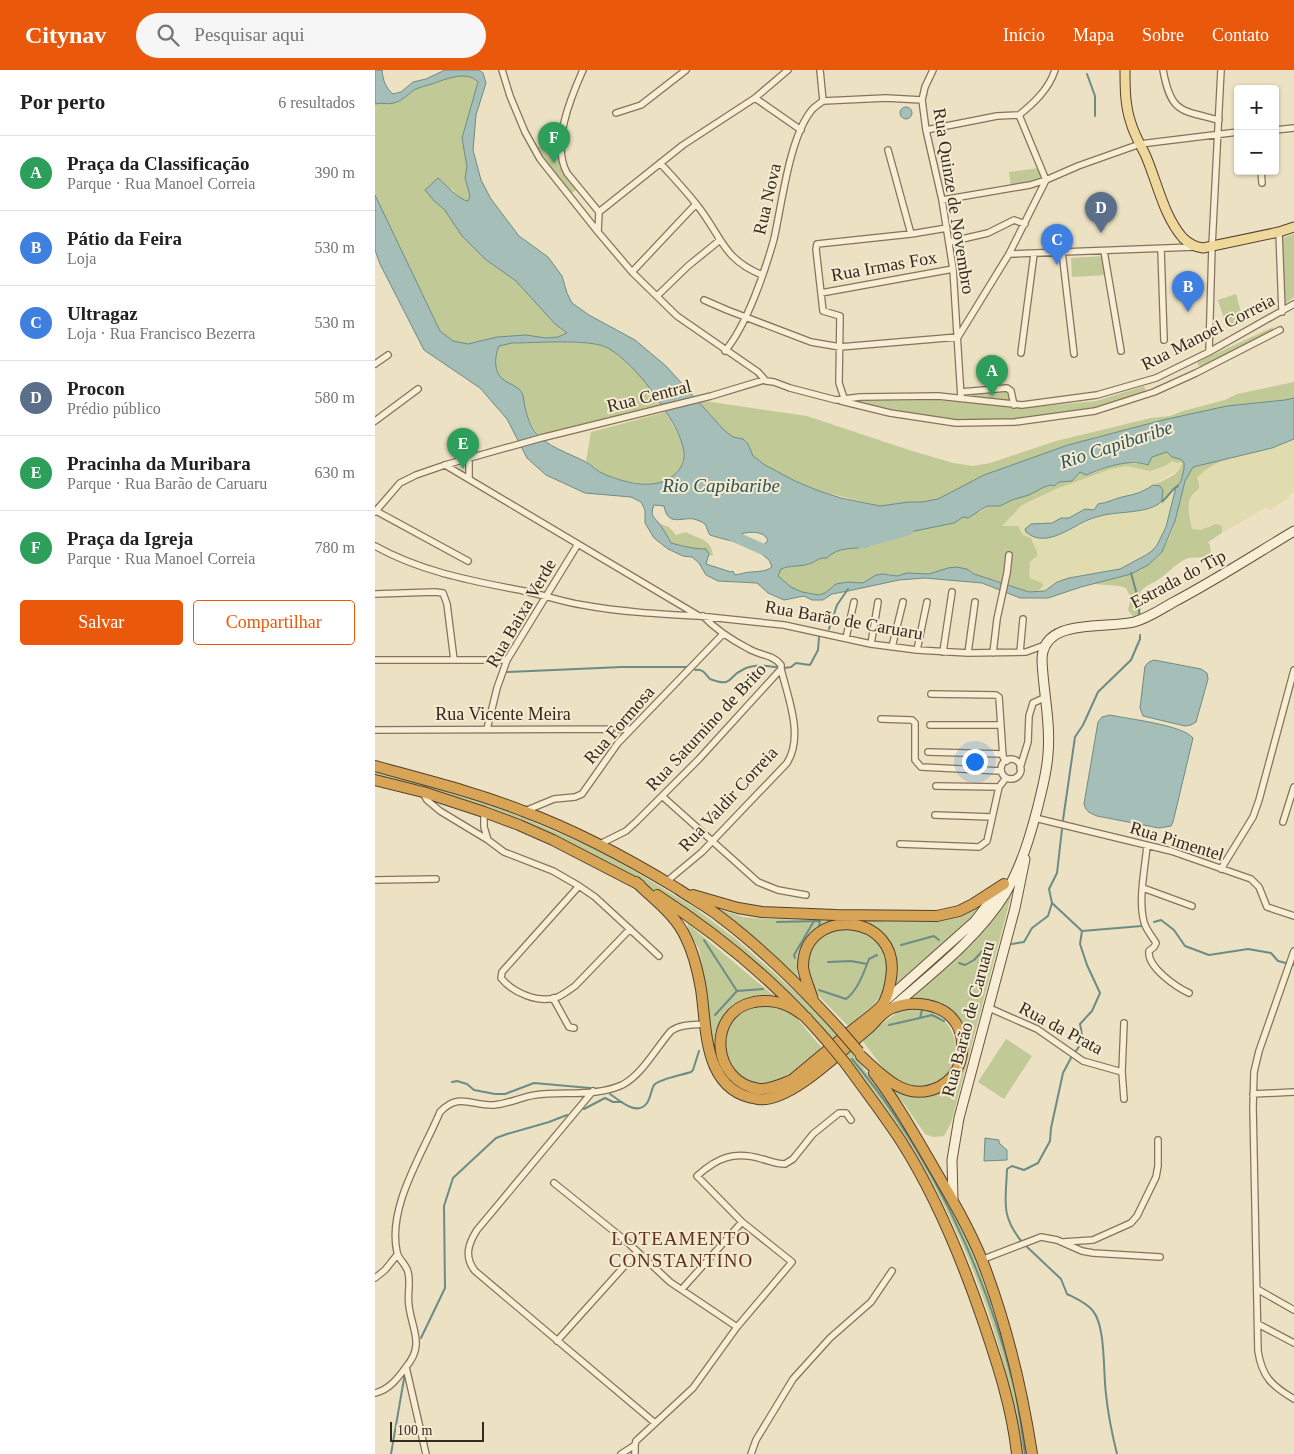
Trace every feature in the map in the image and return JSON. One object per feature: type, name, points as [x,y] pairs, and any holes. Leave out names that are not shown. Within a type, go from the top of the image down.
[{"type":"highway","points":[[375,766],[485,797],[525,811],[599,845],[666,882],[718,915],[754,944],[813,1000],[860,1054],[901,1110],[953,1200],[981,1260],[1001,1318],[1017,1378],[1032,1454]]},
{"type":"highway","points":[[375,780],[423,792],[484,812],[553,840],[636,882],[708,931],[754,967],[807,1018],[846,1064],[901,1141],[944,1221],[969,1279],[997,1363],[1014,1428],[1017,1454]]},
{"type":"highway","points":[[636,882],[668,912],[686,937],[694,958],[701,987],[711,1058],[716,1071],[731,1089],[758,1100],[767,1100],[791,1090],[827,1063],[886,1007],[892,970],[891,957],[885,943],[878,935],[857,924],[843,923],[819,933],[809,944],[803,968],[813,1000]]},
{"type":"highway","points":[[677,889],[715,902],[762,912],[937,916],[959,911],[1004,884]]},
{"type":"highway","points":[[807,1018],[787,1005],[776,1002],[750,1003],[737,1009],[727,1020],[721,1033],[720,1044],[721,1056],[733,1078],[743,1084],[759,1089],[775,1087],[792,1080],[886,1007],[924,1004],[943,1010],[957,1024],[962,1042],[960,1063],[955,1072],[941,1086],[932,1090],[911,1092],[900,1088],[890,1082],[860,1054]]},
{"type":"main road","points":[[1125,70],[1127,106],[1131,124],[1177,229],[1185,239],[1198,247],[1213,246],[1294,227]]},
{"type":"street","points":[[583,70],[573,92],[565,118],[561,144],[567,173],[599,212],[598,232]]},
{"type":"street","points":[[616,113],[641,105],[686,70]]},
{"type":"street","points":[[599,212],[683,145],[755,98],[787,70]]},
{"type":"street","points":[[821,70],[823,101],[886,98],[922,100]]},
{"type":"street","name":"Rua Quinze de Novembro","points":[[933,70],[925,87],[922,100],[926,130],[942,200],[953,269],[961,395]]},
{"type":"street","points":[[926,130],[990,117],[1019,115],[1042,94],[1053,78],[1055,70]]},
{"type":"street","points":[[1163,70],[1166,90],[1170,99],[1178,107],[1186,112],[1219,120]]},
{"type":"street","points":[[1209,352],[1221,70]]},
{"type":"street","name":"Rua Manoel Correia","points":[[503,71],[525,132],[540,159],[598,232],[632,272],[677,316],[758,372],[764,380],[836,400],[844,398],[961,395],[1013,405],[1097,396],[1156,378],[1209,352],[1294,304]]},
{"type":"street","points":[[755,98],[801,130]]},
{"type":"street","name":"Rua Nova","points":[[725,351],[733,341],[762,275],[773,240],[787,174],[801,130],[813,109],[823,101]]},
{"type":"street","points":[[704,300],[811,342],[840,347],[958,337],[1009,254],[1046,180],[1019,115]]},
{"type":"street","points":[[1279,130],[1294,128]]},
{"type":"street","points":[[942,200],[1009,190],[1046,180],[1078,166],[1140,144],[1234,132]]},
{"type":"street","points":[[888,150],[911,234]]},
{"type":"street","points":[[660,163],[696,204],[734,259],[749,270],[762,275]]},
{"type":"street","points":[[1261,175],[1262,183]]},
{"type":"street","points":[[632,272],[696,204]]},
{"type":"street","points":[[949,242],[988,233],[1015,220],[1025,224]]},
{"type":"street","points":[[844,398],[839,382],[839,315],[825,313],[821,293],[817,244],[911,234],[947,228]]},
{"type":"street","points":[[1279,232],[1282,312]]},
{"type":"street","points":[[657,296],[688,266],[720,240]]},
{"type":"street","points":[[1009,254],[1198,247]]},
{"type":"street","points":[[1161,249],[1164,340]]},
{"type":"street","points":[[1104,251],[1121,351]]},
{"type":"street","points":[[1062,252],[1075,354]]},
{"type":"street","points":[[1021,353],[1034,254]]},
{"type":"street","name":"Rua Irmas Fox","points":[[821,293],[953,269]]},
{"type":"street","points":[[836,400],[890,413],[956,423],[1015,422],[1095,412],[1162,388],[1196,373],[1280,330]]},
{"type":"street","points":[[375,364],[388,355]]},
{"type":"street","name":"Rua Central","points":[[469,457],[711,396],[764,380]]},
{"type":"street","points":[[961,395],[1007,388],[1011,391],[1013,405]]},
{"type":"street","points":[[375,421],[419,389]]},
{"type":"street","points":[[468,562],[375,511],[400,483],[416,475],[469,457],[469,478]]},
{"type":"street","name":"Rua Barão de Caruaru","points":[[445,465],[701,616],[784,625],[871,644],[917,650],[968,653],[1023,652],[1043,649],[1042,672],[1047,697],[1048,755],[1027,847],[1005,894],[989,916],[960,948],[886,1007]]},
{"type":"street","name":"Estrada do Tip","points":[[1043,649],[1054,634],[1061,631],[1127,624],[1144,618],[1188,595],[1294,531]]},
{"type":"street","name":"Rua Baixa Verde","points":[[487,729],[497,688],[507,660],[578,544]]},
{"type":"street","points":[[375,546],[409,562],[458,578],[583,605],[673,615],[701,616]]},
{"type":"street","points":[[993,652],[1009,554]]},
{"type":"street","points":[[943,652],[952,592]]},
{"type":"street","points":[[375,594],[443,593],[454,660]]},
{"type":"street","points":[[673,615],[676,602]]},
{"type":"street","points":[[846,638],[853,602]]},
{"type":"street","points":[[871,644],[879,602]]},
{"type":"street","points":[[892,647],[903,602]]},
{"type":"street","points":[[917,650],[927,602]]},
{"type":"street","points":[[968,653],[975,602]]},
{"type":"street","name":"Rua Saturnino de Brito","points":[[599,845],[626,831],[699,759],[781,669],[781,665],[777,661],[751,651],[723,634],[701,616]]},
{"type":"street","points":[[1023,619],[1023,652]]},
{"type":"street","name":"Rua Formosa","points":[[525,811],[554,799],[575,797],[582,794],[613,749],[631,728],[723,634]]},
{"type":"street","points":[[375,660],[507,660]]},
{"type":"street","name":"Rua Valdir Correia","points":[[666,882],[691,862],[787,763],[792,755],[794,747],[793,723],[781,669]]},
{"type":"street","points":[[1221,869],[1253,816],[1259,800],[1294,670]]},
{"type":"street","points":[[931,694],[996,695],[1000,700],[1003,757],[1007,760],[1015,761],[1020,768]]},
{"type":"street","points":[[1006,778],[1015,778],[1019,774],[1028,742],[1030,709],[1033,702],[1047,697]]},
{"type":"street","points":[[881,719],[912,720],[915,722],[915,760],[921,767],[1001,770]]},
{"type":"street","points":[[931,725],[1001,725]]},
{"type":"street","name":"Rua Vicente Meira","points":[[375,730],[631,728]]},
{"type":"street","points":[[928,752],[1003,754]]},
{"type":"street","points":[[1015,761],[1025,752]]},
{"type":"street","points":[[1006,778],[1001,770],[1002,765],[1007,760]]},
{"type":"street","points":[[900,844],[979,847],[984,845],[987,840],[999,787],[1006,778]]},
{"type":"street","points":[[936,786],[999,787]]},
{"type":"street","points":[[1283,822],[1294,787]]},
{"type":"street","points":[[423,792],[427,800],[440,811],[504,852],[553,871],[595,897],[659,956]]},
{"type":"street","points":[[662,796],[758,882],[768,887],[806,895]]},
{"type":"street","points":[[484,812],[484,827],[488,840]]},
{"type":"street","points":[[935,815],[992,817]]},
{"type":"street","name":"Rua Pimentel","points":[[1035,818],[1171,851],[1221,869],[1255,882],[1267,906],[1294,916]]},
{"type":"street","points":[[886,1007],[975,920],[1004,884],[1031,835]]},
{"type":"street","points":[[1147,846],[1143,888],[1144,923],[1156,943],[1148,952],[1151,961],[1175,986],[1189,993]]},
{"type":"street","name":"Rua Barão de Caruaru","points":[[953,1200],[952,1166],[961,1110],[1015,908],[1027,847]]},
{"type":"street","points":[[375,880],[436,880]]},
{"type":"street","points":[[579,886],[507,964],[501,974],[503,981],[518,993],[543,999],[565,994],[630,930]]},
{"type":"street","points":[[1143,888],[1193,906]]},
{"type":"street","points":[[1294,951],[1259,1051],[1254,1072],[1253,1094],[1258,1351],[1264,1374],[1271,1383],[1294,1399]]},
{"type":"street","points":[[553,998],[569,1027],[574,1028]]},
{"type":"street","name":"Rua da Prata","points":[[987,1007],[1037,1030],[1070,1052],[1095,1065],[1122,1072]]},
{"type":"street","points":[[1124,1023],[1122,1072],[1124,1099]]},
{"type":"street","points":[[375,1393],[380,1392],[399,1378],[415,1355],[417,1339],[409,1306],[409,1273],[397,1254],[396,1223],[401,1199],[440,1112],[451,1103],[463,1100],[491,1105],[503,1104],[533,1096],[609,1090],[634,1077],[671,1031],[677,1027],[705,1024]]},
{"type":"street","points":[[593,1091],[477,1230],[469,1246],[469,1260],[475,1271],[655,1423]]},
{"type":"street","points":[[1253,1094],[1294,1092]]},
{"type":"street","points":[[621,1454],[635,1445],[655,1423],[693,1388],[737,1327],[792,1262],[742,1222],[697,1176],[718,1160],[733,1156],[757,1158],[773,1163],[785,1164],[793,1159],[813,1134],[839,1113],[847,1113],[851,1120]]},
{"type":"street","points":[[1061,1242],[1086,1242],[1131,1223],[1137,1216],[1156,1177],[1158,1140]]},
{"type":"street","points":[[554,1183],[670,1282],[737,1327]]},
{"type":"street","points":[[681,1289],[742,1222]]},
{"type":"street","points":[[981,1260],[1019,1244],[1045,1237],[1082,1251],[1093,1253],[1160,1257]]},
{"type":"street","points":[[557,1341],[637,1252]]},
{"type":"street","points":[[375,1278],[397,1254]]},
{"type":"street","points":[[751,1454],[756,1440],[793,1380],[830,1338],[871,1302],[891,1271]]},
{"type":"street","points":[[1257,1289],[1294,1310]]},
{"type":"street","points":[[1257,1324],[1294,1343]]},
{"type":"street","points":[[406,1367],[426,1454]]},
{"type":"street","points":[[635,1445],[635,1454]]},
{"type":"shaded area","points":[[1294,439],[1294,493],[1291,493],[1289,497],[1271,510],[1267,507],[1222,533],[1222,526],[1210,525],[1200,530],[1191,529],[1189,507],[1191,498],[1198,491],[1196,478],[1203,471],[1230,458],[1270,448]]},
{"type":"shaded area","points":[[1172,461],[1182,462],[1180,469],[1137,494],[1098,504],[1094,510],[1085,509],[1069,518],[1048,523],[1079,526],[1102,515],[1144,510],[1156,504],[1163,504],[1167,496],[1176,487],[1166,527],[1152,551],[1120,569],[1057,582],[1045,591],[1038,591],[1042,588],[1030,578],[1029,574],[1030,562],[1037,556],[1033,541],[1023,535],[1020,528],[1001,527],[1022,505],[1056,489],[1111,469],[1127,466],[1150,471],[1165,466]]},
{"type":"green space","points":[[467,74],[475,77],[478,82],[462,138],[467,167],[465,178],[470,196],[468,202],[461,200],[452,189],[434,201],[444,209],[485,259],[516,281],[555,324],[567,333],[558,337],[546,338],[526,335],[497,337],[468,344],[453,342],[440,331],[377,202],[375,195],[375,104],[394,103],[418,88]]},
{"type":"green space","points":[[563,139],[564,166],[568,177],[577,189],[569,195],[536,149],[542,144],[547,143],[553,149]]},
{"type":"green space","points":[[1039,168],[1045,182],[1011,188],[1009,172]]},
{"type":"green space","points":[[1294,234],[1294,297],[1282,306],[1279,239]]},
{"type":"green space","points":[[1105,256],[1106,275],[1072,277],[1071,258]]},
{"type":"green space","points":[[1236,294],[1244,323],[1227,328],[1218,300]]},
{"type":"green space","points":[[1273,327],[1273,332],[1201,367],[1198,365],[1198,362]]},
{"type":"green space","points":[[574,342],[605,347],[630,364],[661,405],[539,435],[528,418],[522,392],[505,382],[498,374],[496,355],[499,346],[512,343]]},
{"type":"green space","points":[[1294,382],[1294,398],[1227,406],[1163,420],[1068,445],[984,475],[938,499],[880,506],[819,491],[765,465],[753,456],[748,444],[743,439],[733,437],[724,430],[697,400],[807,416],[906,449],[953,463],[973,466],[990,463],[1056,441],[1151,418],[1170,416],[1225,400],[1237,394]]},
{"type":"green space","points":[[1144,386],[1147,393],[1095,410],[1023,420],[958,422],[893,413],[851,401],[937,400],[1022,408],[1096,401]]},
{"type":"green space","points":[[1010,391],[1010,402],[971,394]]},
{"type":"green space","points":[[666,412],[682,442],[684,455],[681,469],[667,481],[653,485],[625,481],[603,474],[586,461],[591,432]]},
{"type":"green space","points":[[1167,452],[1172,457],[1184,462],[1184,469],[1179,486],[1171,490],[1163,504],[1160,503],[1162,500],[1157,485],[1153,485],[1175,474],[1181,467],[1182,462],[1172,461],[1165,466],[1150,471],[1127,466],[1111,469],[1056,489],[1022,505],[1002,526],[1018,526],[1023,535],[1031,538],[1037,556],[1030,562],[1029,574],[1030,578],[1042,583],[1043,586],[1038,591],[1029,592],[1012,587],[974,574],[967,569],[948,568],[929,574],[876,575],[863,583],[848,582],[836,584],[825,593],[819,595],[802,592],[791,587],[778,576],[781,569],[787,567],[809,564],[818,558],[844,549],[867,547],[873,543],[874,537],[886,533],[895,535],[954,523],[963,517],[982,511],[987,506],[1029,495],[1044,487],[1075,477],[1080,472],[1091,474],[1123,462],[1148,465],[1152,457]]},
{"type":"green space","points":[[1230,458],[1200,474],[1197,478],[1199,488],[1189,503],[1192,529],[1200,530],[1216,524],[1222,526],[1222,533],[1208,542],[1211,554],[1184,560],[1142,590],[1140,592],[1141,615],[1134,618],[1128,610],[1131,598],[1126,588],[1094,584],[1136,571],[1156,558],[1171,534],[1183,485],[1193,467]]},
{"type":"green space","points":[[660,524],[669,527],[676,535],[686,532],[707,542],[712,549],[713,555],[708,556],[709,554],[704,549],[684,547],[671,543]]},
{"type":"green space","points":[[375,771],[498,807],[603,852],[695,908],[737,940],[822,1016],[839,1034],[832,1042],[682,907],[635,879],[581,849],[375,777]]},
{"type":"green space","points":[[1014,885],[951,1123],[944,1136],[933,1137],[925,1134],[893,1091],[915,1097],[924,1097],[938,1091],[945,1085],[961,1068],[958,1023],[920,1000],[907,998],[988,926],[1001,909]]},
{"type":"green space","points":[[987,901],[955,934],[894,988],[898,971],[895,953],[884,935],[869,924],[830,923],[809,935],[799,951],[798,982],[715,908],[743,917],[764,919],[930,922],[960,915]]},
{"type":"green space","points":[[688,924],[773,995],[756,995],[735,1004],[723,1016],[715,1032],[713,1051],[699,949],[687,929]]},
{"type":"green space","points":[[836,928],[858,929],[881,943],[889,967],[883,993],[872,1006],[848,1026],[813,990],[808,977],[808,954],[819,938]]},
{"type":"green space","points":[[752,1004],[788,1008],[822,1048],[786,1078],[773,1083],[759,1085],[739,1077],[724,1056],[725,1028],[747,1006]]},
{"type":"green space","points":[[917,1009],[934,1013],[948,1025],[956,1044],[956,1058],[945,1076],[931,1084],[916,1087],[902,1084],[890,1075],[861,1039],[901,1010]]},
{"type":"green space","points":[[1006,1039],[1032,1056],[1004,1099],[978,1082]]},
{"type":"green space","points":[[848,1048],[907,1128],[938,1181],[966,1236],[984,1278],[1001,1327],[1014,1378],[1029,1454],[1023,1454],[1015,1412],[994,1329],[980,1288],[947,1210],[904,1135],[843,1052]]},
{"type":"water","name":"Rio Capibaribe","points":[[375,70],[382,70],[385,83],[393,94],[401,92],[413,82],[426,79],[445,70],[479,70],[483,73],[486,83],[476,115],[473,150],[481,180],[491,199],[519,236],[548,257],[562,276],[572,303],[589,315],[635,340],[666,366],[724,430],[733,437],[743,439],[748,444],[753,456],[765,465],[795,481],[819,491],[841,498],[880,506],[938,499],[984,475],[1068,445],[1163,420],[1227,406],[1294,398],[1294,439],[1272,448],[1193,467],[1185,481],[1175,521],[1162,552],[1148,565],[1131,574],[1048,598],[1020,598],[982,583],[925,578],[899,580],[832,594],[823,600],[812,600],[804,596],[784,600],[768,593],[757,583],[718,581],[706,575],[699,563],[692,557],[683,556],[668,549],[654,538],[645,523],[645,510],[641,502],[631,497],[585,493],[546,475],[527,458],[507,419],[480,388],[424,350],[380,264],[375,250],[375,195],[440,331],[453,341],[468,344],[497,337],[526,335],[546,338],[558,337],[567,333],[555,324],[516,281],[485,259],[462,236],[444,209],[425,190],[438,178],[457,195],[468,201],[470,196],[465,178],[467,167],[462,138],[478,82],[473,78],[456,77],[416,89],[392,104],[375,104]],"holes":[[[559,342],[594,344],[603,346],[615,353],[628,363],[644,381],[675,426],[684,452],[683,462],[679,470],[666,480],[658,483],[632,483],[603,474],[587,462],[546,442],[532,427],[521,391],[502,379],[497,371],[496,356],[499,346],[512,343]],[[1167,452],[1172,457],[1184,462],[1181,481],[1176,487],[1166,527],[1157,545],[1146,555],[1120,569],[1069,578],[1057,582],[1045,591],[1029,592],[974,574],[967,569],[956,567],[929,574],[876,575],[863,583],[848,582],[836,584],[825,593],[819,595],[802,592],[791,587],[778,576],[781,569],[809,564],[819,559],[827,558],[840,550],[867,546],[877,541],[874,537],[886,533],[895,535],[954,523],[963,517],[968,518],[987,506],[1000,506],[1044,487],[1054,486],[1059,482],[1072,481],[1080,472],[1086,475],[1124,463],[1148,465],[1152,457]],[[654,505],[664,506],[666,513],[672,519],[697,520],[705,524],[710,535],[739,543],[746,544],[741,534],[748,532],[760,533],[768,540],[762,547],[762,554],[769,560],[772,567],[764,571],[735,575],[733,571],[706,564],[709,554],[706,549],[671,543],[653,517]]]},
{"type":"water","points":[[908,107],[911,108],[911,118],[904,119],[901,118],[900,111],[901,108]]},
{"type":"water","points":[[1153,485],[1160,486],[1163,490],[1162,501],[1150,508],[1133,512],[1107,514],[1093,518],[1061,534],[1047,538],[1035,537],[1026,532],[1025,529],[1031,524],[1052,523],[1061,518],[1069,518],[1085,509],[1094,510],[1098,504],[1138,493]]},
{"type":"water","points":[[1154,660],[1201,669],[1207,673],[1208,679],[1196,722],[1185,726],[1143,716],[1140,708],[1145,666]]},
{"type":"water","points":[[1110,715],[1178,729],[1193,738],[1171,826],[1159,828],[1097,816],[1087,811],[1084,804],[1098,722],[1102,717]]},
{"type":"water","points":[[985,1138],[999,1140],[999,1143],[1007,1150],[1007,1160],[984,1161]]},
{"type":"waterway","points":[[1087,74],[1095,96],[1095,116]]},
{"type":"waterway","points":[[1162,501],[1178,486]]},
{"type":"waterway","name":"Rio Capibaribe","points":[[861,543],[908,530]]},
{"type":"waterway","name":"Rio Capibaribe","points":[[731,535],[762,549],[776,552]]},
{"type":"waterway","points":[[1131,573],[1139,602],[1139,614]]},
{"type":"waterway","points":[[829,629],[837,605],[848,589]]},
{"type":"waterway","points":[[1063,820],[1075,737],[1083,725],[1098,692],[1131,660],[1140,635]]},
{"type":"waterway","points":[[784,668],[791,667],[796,663],[810,665],[818,650],[819,637]]},
{"type":"waterway","points":[[507,672],[622,667],[688,667]]},
{"type":"waterway","points":[[695,670],[702,671],[710,679],[727,682],[738,672],[748,667],[776,667]]},
{"type":"waterway","points":[[1062,829],[1057,873],[1049,889],[1052,903],[1082,931],[1080,944],[1100,993],[1092,1011],[1080,1024],[1082,1039],[1080,1046],[1075,1052]]},
{"type":"waterway","points":[[1012,944],[1024,942],[1032,928],[1048,916],[1052,903]]},
{"type":"waterway","points":[[1154,922],[1161,920],[1174,930],[1185,946],[1209,955],[1248,949],[1271,953],[1278,961],[1294,965]]},
{"type":"waterway","points":[[795,958],[794,955],[814,921]]},
{"type":"waterway","points":[[777,922],[820,921],[819,927]]},
{"type":"waterway","points":[[1082,931],[1142,926]]},
{"type":"waterway","points":[[901,945],[934,936],[939,940]]},
{"type":"waterway","points":[[704,940],[737,991]]},
{"type":"waterway","points":[[959,963],[965,965],[974,960],[988,945],[992,945]]},
{"type":"waterway","points":[[819,990],[846,999],[857,986],[869,959],[877,955]]},
{"type":"waterway","points":[[828,962],[851,961],[867,964]]},
{"type":"waterway","points":[[715,1015],[737,991],[763,989]]},
{"type":"waterway","points":[[889,1025],[920,1018],[922,1010]]},
{"type":"waterway","points":[[920,1018],[932,1015],[944,1021]]},
{"type":"waterway","points":[[610,1094],[633,1108],[643,1107],[647,1103],[654,1085],[666,1079],[691,1072],[699,1051]]},
{"type":"waterway","points":[[1022,1242],[1010,1224],[1007,1215],[1007,1169],[1012,1166],[1024,1170],[1038,1163],[1050,1141],[1063,1073],[1072,1056]]},
{"type":"waterway","points":[[852,1059],[885,1101],[915,1147],[933,1178],[966,1244],[1004,1348],[1017,1400],[1025,1454]]},
{"type":"waterway","points":[[452,1082],[457,1081],[467,1084],[474,1090],[495,1094],[505,1094],[534,1083],[601,1089]]},
{"type":"waterway","points":[[584,1109],[605,1098],[613,1102],[622,1102]]},
{"type":"waterway","points":[[421,1338],[445,1288],[444,1206],[453,1178],[496,1138],[567,1115]]},
{"type":"waterway","points":[[1025,1245],[1061,1279],[1067,1294],[1088,1306],[1097,1318],[1102,1339],[1108,1409],[1117,1454]]},
{"type":"waterway","points":[[391,1454],[405,1373]]},
{"type":"place","name":"Praça da Igreja","points":[[554,163]]},
{"type":"place","name":"Procon","points":[[1101,233]]},
{"type":"place","name":"Ultragaz","points":[[1057,265]]},
{"type":"place","name":"Pátio da Feira","points":[[1188,312]]},
{"type":"place","name":"Praça da Classificação","points":[[992,396]]},
{"type":"place","name":"Pracinha da Muribara","points":[[463,469]]},
{"type":"district","name":"LOTEAMENTO CONSTANTINO","points":[[681,1249]]}]
